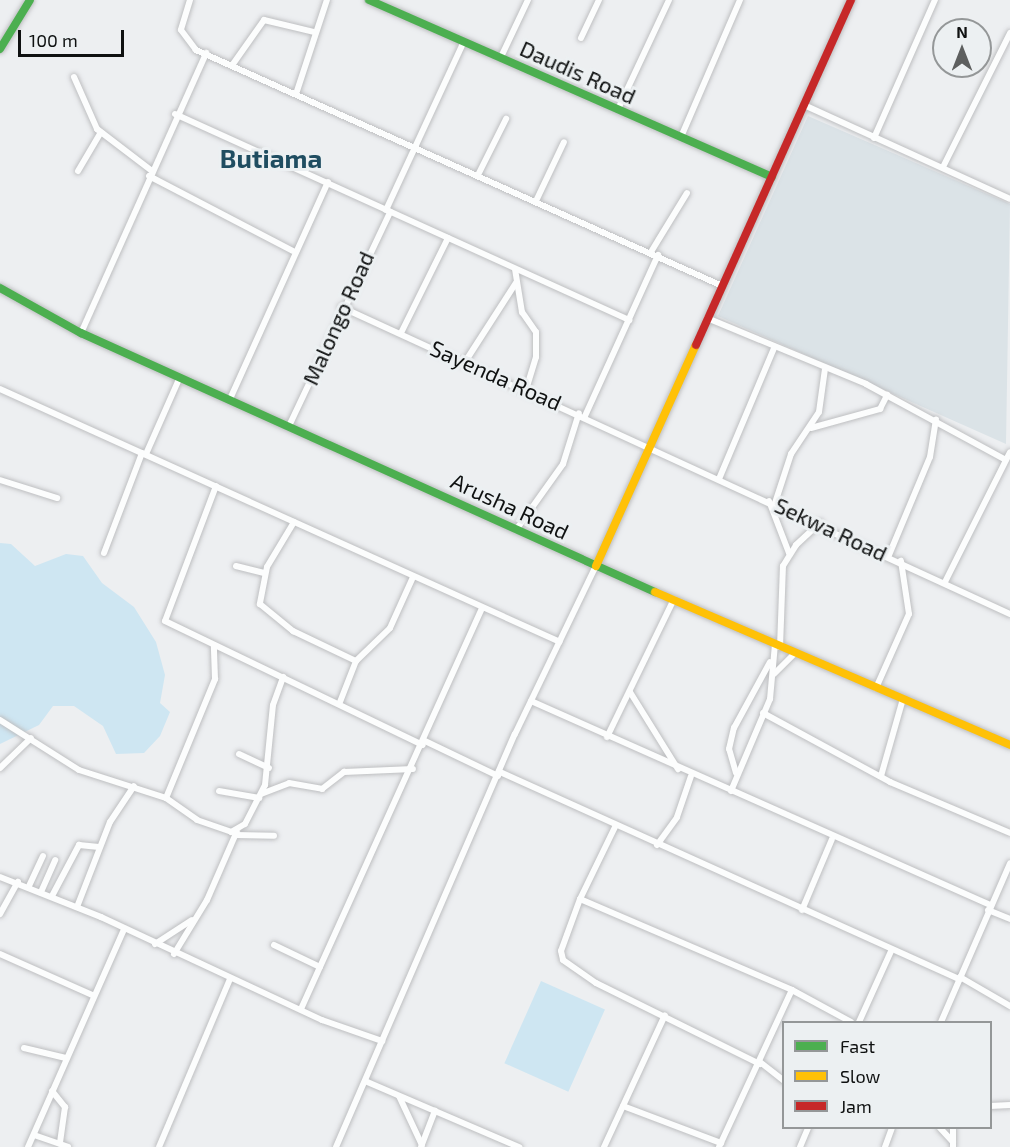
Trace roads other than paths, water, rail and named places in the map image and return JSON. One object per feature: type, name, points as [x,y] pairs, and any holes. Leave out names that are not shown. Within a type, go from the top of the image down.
[{"type":"main road","points":[[0,50],[30,0]]},
{"type":"main road","name":"Daudis Road","points":[[369,0],[772,177]]},
{"type":"main road","points":[[596,566],[720,285],[772,177],[851,0]]},
{"type":"main road","name":"Arusha Road","points":[[0,288],[81,333],[516,530],[777,646],[1010,745]]},
{"type":"street","points":[[190,0],[182,20],[184,39],[206,53],[297,91],[478,176],[658,255],[720,285]]},
{"type":"street","points":[[297,91],[314,32],[327,0]]},
{"type":"street","points":[[501,57],[528,0]]},
{"type":"street","points":[[582,38],[598,0]]},
{"type":"street","points":[[618,110],[669,0]]},
{"type":"street","points":[[681,137],[740,0]]},
{"type":"street","points":[[874,138],[935,0]]},
{"type":"street","points":[[233,64],[264,20],[314,32]]},
{"type":"street","points":[[943,167],[1010,33]]},
{"type":"street","name":"Malongo Road","points":[[289,426],[464,41]]},
{"type":"street","points":[[81,333],[175,114],[206,53]]},
{"type":"street","points":[[74,77],[101,132],[151,174],[293,251]]},
{"type":"street","points":[[804,105],[1010,199]]},
{"type":"street","points":[[175,114],[630,320]]},
{"type":"street","points":[[478,176],[506,119]]},
{"type":"street","points":[[78,171],[101,132]]},
{"type":"street","points":[[536,201],[564,142]]},
{"type":"street","points":[[230,399],[293,251],[328,182]]},
{"type":"street","points":[[651,252],[687,193]]},
{"type":"street","points":[[401,333],[448,238]]},
{"type":"street","points":[[516,530],[563,464],[582,414],[630,320],[658,255]]},
{"type":"street","points":[[515,269],[522,312],[536,332],[536,357],[526,389]]},
{"type":"street","points":[[465,362],[516,283]]},
{"type":"street","name":"Sayenda Road","points":[[342,307],[650,446]]},
{"type":"street","points":[[707,318],[887,394],[936,419],[1007,462]]},
{"type":"street","points":[[719,479],[774,348]]},
{"type":"street","points":[[789,553],[772,502],[791,454],[811,428],[821,406],[825,369]]},
{"type":"street","points":[[104,553],[144,454],[180,376]]},
{"type":"street","points":[[0,389],[560,642]]},
{"type":"street","points":[[811,428],[880,409],[887,394]]},
{"type":"street","points":[[889,555],[927,466],[936,419]]},
{"type":"street","name":"Sekwa Road","points":[[650,446],[889,555],[1010,614]]},
{"type":"street","points":[[945,582],[1010,452]]},
{"type":"street","points":[[0,480],[57,498]]},
{"type":"street","points":[[216,486],[164,619],[214,647],[891,951],[959,978],[1010,1006]]},
{"type":"street","points":[[294,522],[266,573],[259,597],[265,611],[356,661]]},
{"type":"street","points":[[736,773],[729,749],[734,728],[777,646],[781,578],[789,553],[820,523]]},
{"type":"street","points":[[876,688],[909,614],[901,561]]},
{"type":"street","points":[[236,566],[266,573]]},
{"type":"street","points":[[336,1147],[531,701],[596,566]]},
{"type":"street","points":[[340,702],[356,661],[390,628],[413,577]]},
{"type":"street","points":[[607,737],[674,599]]},
{"type":"street","points":[[301,1009],[413,769],[482,608]]},
{"type":"street","points":[[166,798],[215,679],[214,647]]},
{"type":"street","points":[[731,791],[736,773],[763,713],[774,674],[795,653]]},
{"type":"street","points":[[770,662],[774,674]]},
{"type":"street","points":[[174,954],[195,918],[236,833],[260,796],[269,768],[273,705],[283,677]]},
{"type":"street","points":[[630,692],[678,769]]},
{"type":"street","points":[[881,776],[903,699]]},
{"type":"street","points":[[531,701],[691,776],[731,791],[1010,919]]},
{"type":"street","points":[[763,713],[804,740],[1010,833]]},
{"type":"street","points":[[0,720],[79,770],[166,798],[210,826],[236,833],[274,836]]},
{"type":"street","points":[[0,768],[31,738]]},
{"type":"street","points":[[239,754],[269,768]]},
{"type":"street","points":[[219,791],[260,796],[289,783],[322,789],[344,772],[413,769]]},
{"type":"street","points":[[657,845],[677,817],[691,776]]},
{"type":"street","points":[[77,907],[99,847],[134,786]]},
{"type":"street","points":[[615,827],[580,899],[561,951],[563,960],[596,983],[760,1063],[782,1080]]},
{"type":"street","points":[[802,910],[832,839]]},
{"type":"street","points":[[52,896],[79,845],[99,847]]},
{"type":"street","points":[[29,886],[43,856]]},
{"type":"street","points":[[41,892],[55,860]]},
{"type":"street","points":[[942,1021],[1010,863]]},
{"type":"street","points":[[0,877],[29,886],[77,907],[230,980],[382,1041]]},
{"type":"street","points":[[0,914],[18,882]]},
{"type":"street","points":[[580,899],[792,990],[847,1021]]},
{"type":"street","points":[[155,944],[195,918]]},
{"type":"street","points":[[28,1147],[92,995],[124,929]]},
{"type":"street","points":[[274,945],[320,968]]},
{"type":"street","points":[[860,1021],[891,951]]},
{"type":"street","points":[[0,954],[92,995]]},
{"type":"street","points":[[159,1147],[230,980]]},
{"type":"street","points":[[622,1106],[720,1145],[792,990]]},
{"type":"street","points":[[604,1147],[665,1015]]},
{"type":"street","points":[[24,1048],[66,1058]]},
{"type":"street","points":[[365,1081],[519,1147]]},
{"type":"street","points":[[52,1091],[66,1107],[60,1144]]},
{"type":"street","points":[[399,1096],[422,1146]]},
{"type":"street","points":[[992,1106],[1010,1105]]},
{"type":"street","points":[[422,1146],[435,1111]]},
{"type":"street","points":[[800,1147],[808,1129]]},
{"type":"street","points":[[885,1147],[892,1129]]},
{"type":"street","points":[[941,1129],[953,1144]]},
{"type":"street","points":[[34,1135],[68,1147]]},
{"type":"district","name":"Butiama","points":[[271,158]]}]
